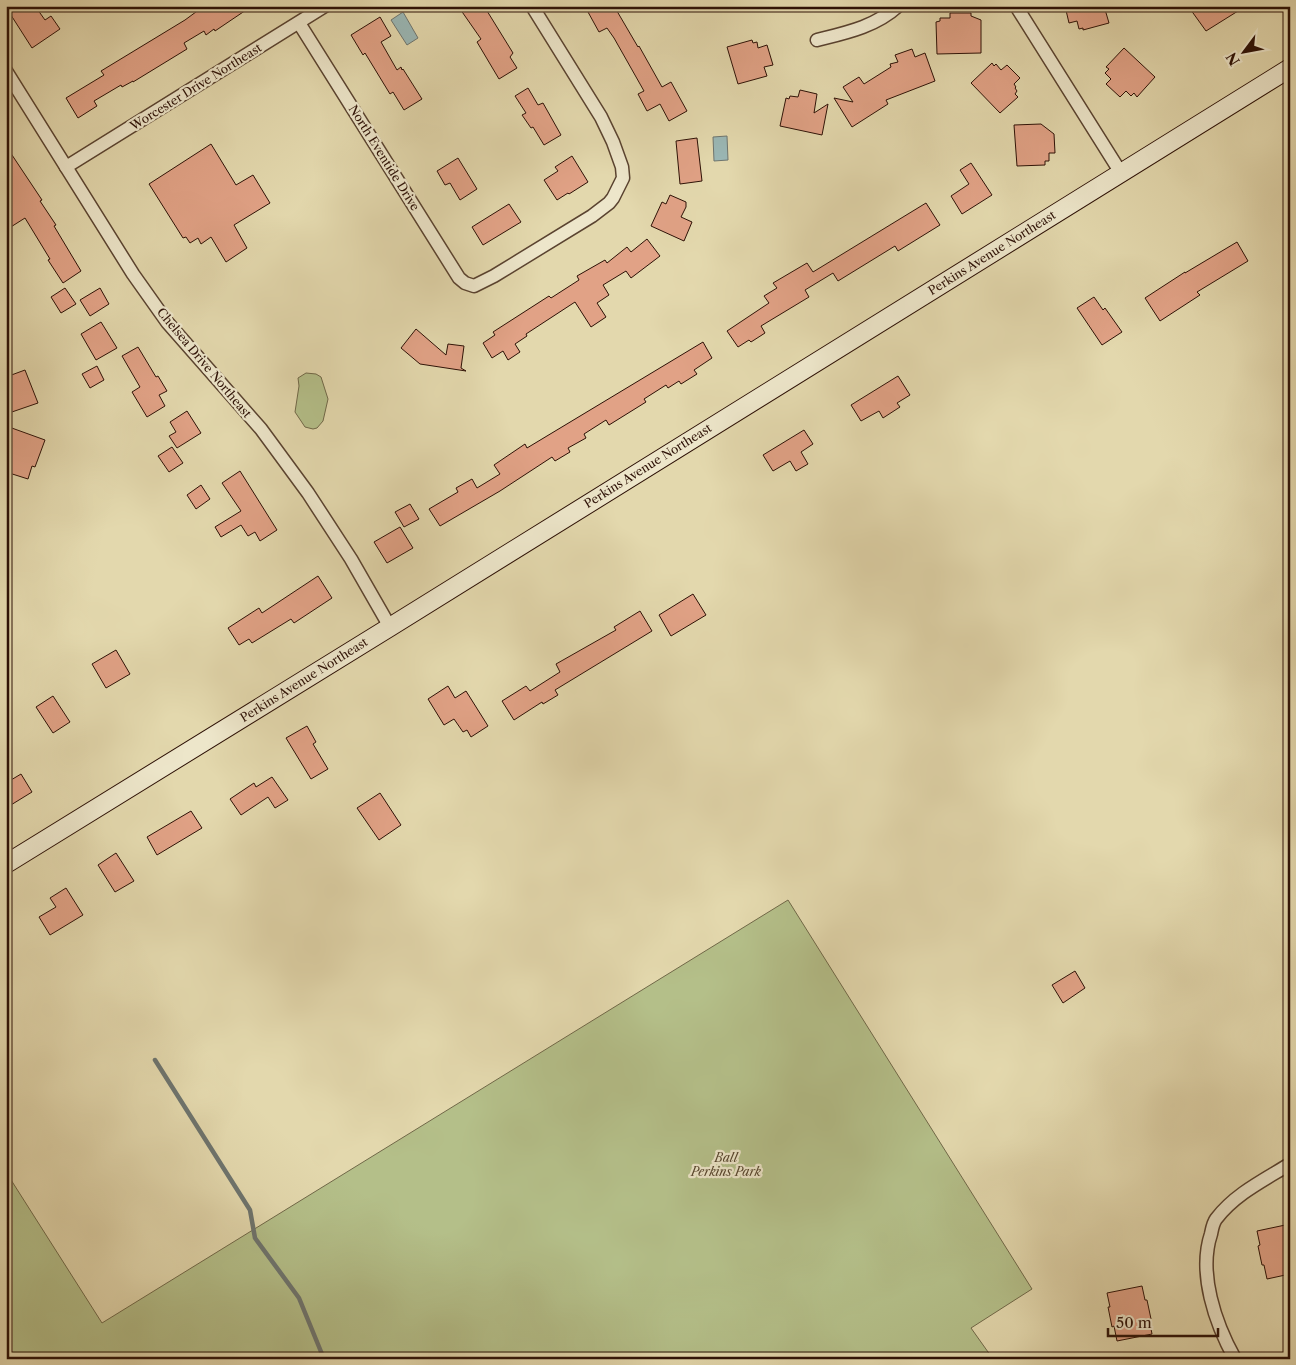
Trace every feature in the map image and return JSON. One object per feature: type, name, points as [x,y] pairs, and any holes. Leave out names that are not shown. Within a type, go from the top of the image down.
[{"type":"street","name":"Worcester Drive Northeast","points":[[66,167],[325,6]]},
{"type":"street","name":"North Eventide Drive","points":[[299,23],[459,278],[465,284],[474,286],[494,276],[592,216],[613,198],[623,178],[616,150],[604,122],[532,6]]},
{"type":"street","points":[[817,40],[867,26],[898,6]]},
{"type":"street","points":[[1016,6],[1121,173]]},
{"type":"street","name":"Perkins Avenue Northeast","points":[[6,864],[1290,68]]},
{"type":"street","name":"Chelsea Drive Northeast","points":[[6,71],[133,274],[167,322],[261,429],[308,493],[351,559],[390,627]]},
{"type":"street","points":[[1235,1359],[1219,1324],[1207,1284],[1207,1246],[1215,1220],[1240,1195],[1290,1164]]},
{"type":"green space","points":[[306,373],[316,374],[321,377],[328,399],[323,421],[317,428],[313,429],[305,427],[295,412],[299,386],[298,378]]},
{"type":"green space","name":"Ball Perkins Park","points":[[788,900],[1032,1289],[971,1328],[993,1359],[6,1359],[6,1172],[102,1323]]},
{"type":"water","points":[[403,12],[418,38],[407,45],[391,20]]},
{"type":"water","points":[[727,136],[728,160],[714,161],[713,137]]},
{"type":"building","points":[[18,6],[35,6],[45,20],[51,16],[60,29],[32,48],[9,12]]},
{"type":"building","points":[[204,6],[252,6],[215,31],[214,29],[206,35],[204,31],[184,43],[187,49],[133,82],[122,87],[121,85],[94,101],[97,106],[78,118],[66,98],[104,75],[101,71],[185,20]]},
{"type":"building","points":[[458,6],[484,6],[513,53],[510,57],[517,68],[499,79],[477,42],[481,39]]},
{"type":"building","points":[[599,6],[614,6],[662,87],[671,82],[687,111],[669,121],[660,104],[647,111],[638,94],[644,91],[614,38],[607,28],[599,32],[588,12]]},
{"type":"building","points":[[1065,6],[1104,6],[1109,23],[1083,30],[1083,28],[1079,29],[1077,21],[1069,23]]},
{"type":"building","points":[[1188,6],[1246,6],[1206,31]]},
{"type":"building","points":[[950,13],[971,13],[971,16],[981,20],[981,53],[937,54],[936,22],[940,21],[940,18],[950,18]]},
{"type":"building","points":[[380,17],[391,36],[381,42],[397,70],[401,67],[403,69],[422,99],[404,110],[393,92],[390,94],[365,53],[363,55],[351,35]]},
{"type":"building","points":[[752,40],[753,43],[757,42],[758,48],[767,45],[773,65],[764,67],[767,76],[738,84],[727,47]]},
{"type":"building","points":[[1124,48],[1155,77],[1137,97],[1134,93],[1131,96],[1126,91],[1120,97],[1106,84],[1111,79],[1105,73],[1109,69],[1106,67]]},
{"type":"building","points":[[912,49],[915,57],[925,53],[935,81],[886,100],[888,104],[852,127],[834,98],[853,102],[843,87],[859,77],[864,84],[891,67],[890,64],[898,62],[895,55]]},
{"type":"building","points":[[992,63],[994,66],[996,64],[1001,70],[1007,65],[1020,78],[1014,84],[1017,91],[1015,94],[1018,97],[1000,113],[971,83]]},
{"type":"building","points":[[528,88],[538,105],[543,103],[561,135],[544,145],[533,127],[531,128],[522,115],[526,113],[515,96]]},
{"type":"building","points":[[800,90],[817,94],[814,113],[828,104],[822,135],[780,126],[786,98],[789,99],[790,96],[798,97]]},
{"type":"building","points":[[1041,124],[1054,134],[1055,153],[1049,153],[1049,161],[1045,161],[1045,165],[1017,166],[1014,125]]},
{"type":"building","points":[[697,138],[702,181],[680,184],[676,141]]},
{"type":"building","points":[[211,144],[236,185],[253,175],[270,203],[234,225],[247,248],[226,262],[211,237],[201,244],[198,238],[190,243],[186,237],[183,238],[149,184]]},
{"type":"building","points":[[6,146],[42,200],[40,201],[56,225],[54,226],[81,271],[63,283],[25,218],[6,230]]},
{"type":"building","points":[[572,156],[588,182],[557,200],[544,180],[558,171],[555,167]]},
{"type":"building","points":[[458,158],[477,189],[460,200],[450,183],[445,185],[437,171]]},
{"type":"building","points":[[971,163],[992,195],[962,214],[951,196],[969,184],[960,170]]},
{"type":"building","points":[[670,195],[686,202],[686,207],[681,217],[692,222],[684,241],[651,226],[662,202],[666,204]]},
{"type":"building","points":[[926,203],[940,225],[898,251],[895,246],[838,281],[833,273],[805,290],[809,297],[761,326],[765,333],[751,342],[749,340],[738,347],[727,331],[769,303],[764,296],[777,288],[773,283],[807,263],[813,272]]},
{"type":"building","points":[[509,204],[521,222],[483,245],[472,227]]},
{"type":"building","points":[[647,239],[660,256],[631,278],[626,271],[603,285],[609,295],[597,303],[606,317],[591,327],[575,302],[526,334],[527,336],[515,344],[520,352],[508,360],[503,351],[492,358],[483,343],[495,335],[493,332],[549,296],[551,298],[579,280],[577,276],[605,260],[607,263],[627,247],[631,252]]},
{"type":"building","points":[[1237,242],[1248,261],[1197,292],[1200,295],[1160,321],[1145,298]]},
{"type":"building","points":[[65,288],[76,304],[61,313],[51,297]]},
{"type":"building","points":[[100,288],[109,304],[90,316],[80,300]]},
{"type":"building","points":[[1094,297],[1103,310],[1105,308],[1122,332],[1102,345],[1077,308]]},
{"type":"building","points":[[101,322],[117,348],[96,360],[81,334]]},
{"type":"building","points":[[416,329],[446,355],[448,344],[464,346],[461,368],[466,371],[420,364],[401,348]]},
{"type":"building","points":[[703,342],[712,358],[694,370],[697,374],[681,384],[679,381],[668,388],[666,385],[644,399],[646,402],[609,425],[606,420],[584,434],[586,438],[568,448],[570,452],[555,461],[552,457],[500,491],[440,526],[429,509],[458,492],[456,488],[472,479],[477,488],[500,474],[494,465],[525,444],[527,448]]},
{"type":"building","points":[[138,347],[167,391],[159,395],[165,406],[147,417],[132,392],[140,387],[122,356]]},
{"type":"building","points":[[97,366],[104,380],[90,388],[82,374]]},
{"type":"building","points":[[25,370],[38,403],[6,414],[6,377]]},
{"type":"building","points":[[898,376],[910,395],[897,403],[900,407],[883,418],[879,411],[861,421],[851,405]]},
{"type":"building","points":[[187,411],[201,433],[177,448],[169,436],[176,432],[170,422]]},
{"type":"building","points":[[9,427],[45,440],[35,467],[32,466],[28,479],[6,472],[6,463],[11,448],[6,447],[6,435]]},
{"type":"building","points":[[804,430],[813,444],[801,452],[808,464],[796,471],[790,461],[773,471],[763,455]]},
{"type":"building","points":[[172,447],[183,463],[169,472],[158,456]]},
{"type":"building","points":[[240,471],[277,530],[260,541],[255,532],[248,536],[241,525],[221,537],[215,527],[241,511],[222,483]]},
{"type":"building","points":[[201,485],[210,499],[196,509],[187,495]]},
{"type":"building","points":[[410,504],[419,519],[404,527],[395,512]]},
{"type":"building","points":[[400,527],[413,548],[387,563],[374,542]]},
{"type":"building","points":[[318,576],[332,598],[294,623],[291,619],[252,643],[249,639],[239,645],[228,628],[259,608],[262,613]]},
{"type":"building","points":[[693,594],[706,615],[671,636],[659,615]]},
{"type":"building","points":[[640,611],[652,631],[555,690],[558,695],[543,704],[542,702],[514,720],[502,701],[526,686],[530,691],[560,672],[556,664],[616,630],[614,627]]},
{"type":"building","points":[[116,650],[130,674],[106,688],[92,664]]},
{"type":"building","points":[[448,686],[455,698],[466,691],[488,726],[471,737],[467,730],[463,732],[454,719],[444,725],[428,699]]},
{"type":"building","points":[[53,696],[70,722],[53,733],[36,707]]},
{"type":"building","points":[[307,726],[316,742],[313,744],[328,769],[311,779],[286,738]]},
{"type":"building","points":[[21,774],[32,792],[6,808],[6,783]]},
{"type":"building","points":[[272,777],[288,800],[275,808],[268,797],[241,815],[230,799],[254,783],[256,787]]},
{"type":"building","points":[[380,793],[401,825],[379,840],[357,808]]},
{"type":"building","points":[[191,811],[202,828],[157,855],[147,837]]},
{"type":"building","points":[[116,853],[134,881],[115,892],[98,865]]},
{"type":"building","points":[[66,888],[83,915],[50,935],[39,917],[56,907],[50,898]]},
{"type":"building","points":[[1075,971],[1085,988],[1063,1003],[1052,985]]},
{"type":"building","points":[[1290,1224],[1290,1274],[1267,1279],[1258,1246],[1260,1245],[1257,1231]]},
{"type":"building","points":[[1142,1286],[1151,1319],[1149,1319],[1152,1334],[1117,1341],[1114,1326],[1112,1327],[1107,1293]]},
{"type":"waterway","points":[[155,1060],[250,1210],[255,1238],[299,1298],[324,1359]]}]
